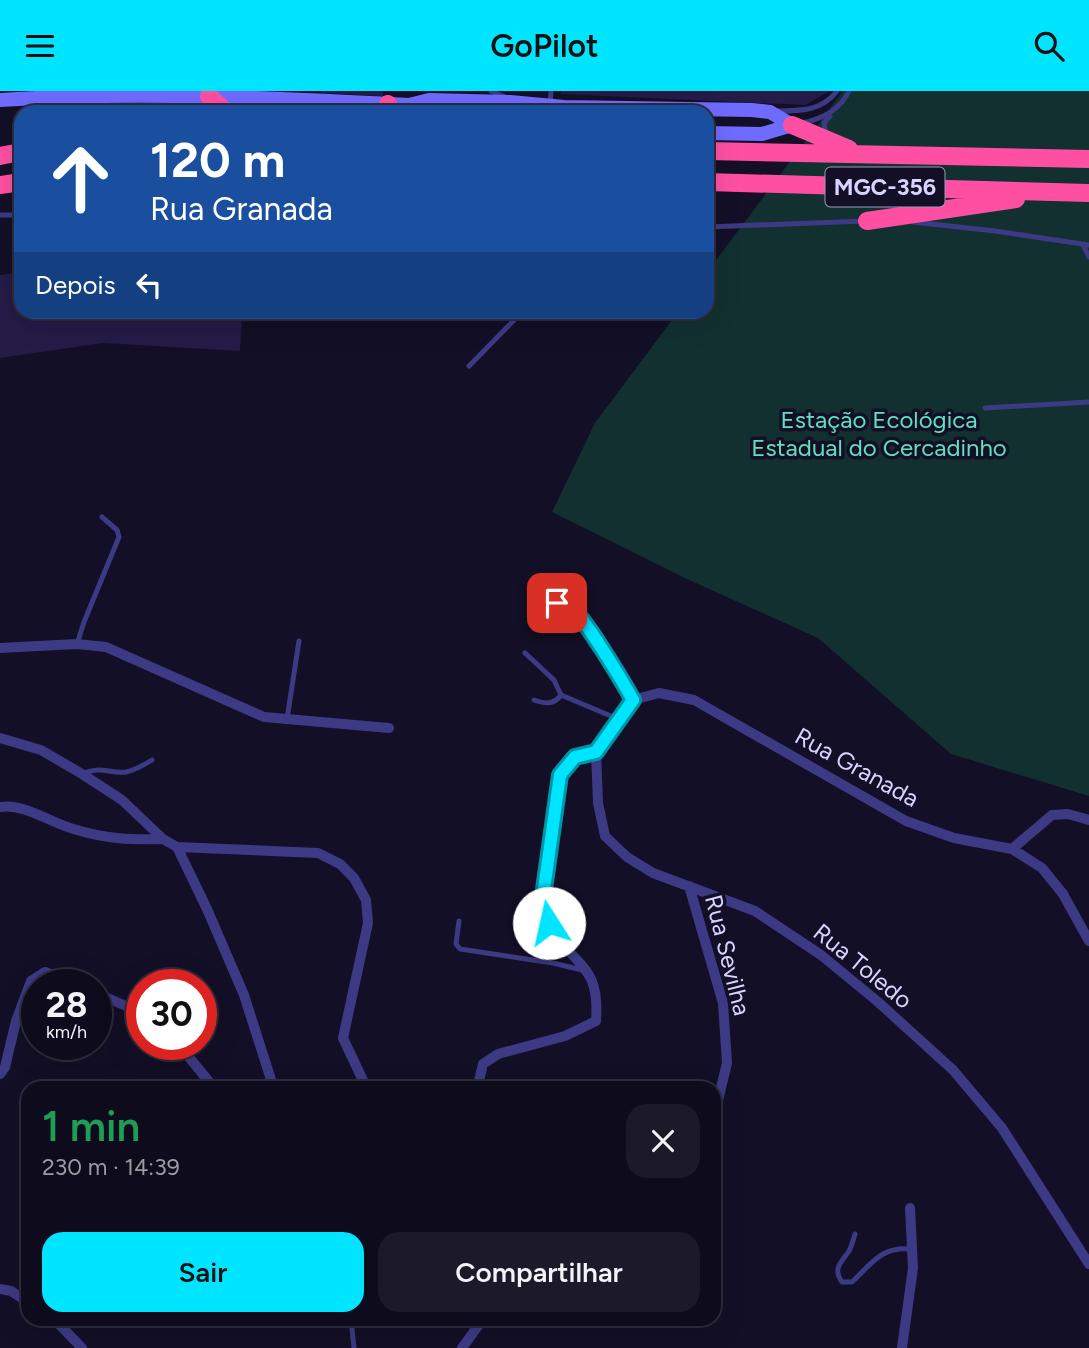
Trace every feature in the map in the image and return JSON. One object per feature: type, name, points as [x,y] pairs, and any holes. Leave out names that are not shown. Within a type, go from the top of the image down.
[{"type":"highway","points":[[209,96],[219,105]]},
{"type":"highway","points":[[792,125],[859,153]]},
{"type":"highway","name":"MGC-356","points":[[714,151],[1089,159]]},
{"type":"highway","name":"MGC-356","points":[[714,182],[1089,193]]},
{"type":"highway","points":[[867,221],[1063,192]]},
{"type":"street","points":[[0,100],[29,94],[162,93],[409,105],[455,98],[510,102],[551,98],[645,105]]},
{"type":"street","points":[[714,110],[770,111],[792,125]]},
{"type":"street","points":[[725,111],[731,114],[735,124],[730,132],[725,134]]},
{"type":"street","points":[[714,133],[762,134],[792,125]]},
{"type":"street","points":[[0,648],[78,644],[106,647],[264,717],[389,728]]},
{"type":"street","name":"Rua Granada","points":[[633,700],[659,693],[694,700],[906,821],[954,838],[1012,849],[1042,868],[1063,894],[1089,941]]},
{"type":"street","points":[[479,1081],[484,1064],[498,1054],[565,1036],[596,1021],[597,997],[588,971],[556,935],[541,911],[560,775],[575,757],[596,752],[633,700]]},
{"type":"street","points":[[0,738],[41,750],[82,774],[122,800],[163,839],[177,847],[318,853],[340,864],[354,878],[366,900],[368,923],[343,1038],[363,1081]]},
{"type":"street","name":"Rua Toledo","points":[[596,752],[598,803],[605,836],[627,857],[653,873],[755,911],[821,955],[877,1001],[953,1070],[1002,1128],[1089,1264]]},
{"type":"street","points":[[0,807],[11,805],[75,830],[120,840],[163,839]]},
{"type":"street","points":[[1012,849],[1052,815],[1068,814],[1089,820]]},
{"type":"street","points":[[177,847],[244,995],[271,1081]]},
{"type":"street","name":"Rua Sevilha","points":[[689,886],[723,1003],[727,1063],[721,1088]]},
{"type":"street","points":[[0,1074],[5,1067],[21,1008]]},
{"type":"street","points":[[191,1060],[208,1081]]},
{"type":"street","points":[[902,1348],[913,1268],[910,1208]]},
{"type":"street","points":[[0,1289],[11,1291],[21,1297]]},
{"type":"street","points":[[61,1326],[82,1348]]},
{"type":"street","points":[[462,1348],[478,1326]]},
{"type":"lane","points":[[491,91],[510,102]]},
{"type":"lane","points":[[770,111],[819,107],[828,102],[837,91]]},
{"type":"lane","points":[[833,142],[824,128],[824,123],[849,91]]},
{"type":"lane","points":[[792,125],[833,112]]},
{"type":"lane","points":[[714,227],[867,221],[925,222],[1086,245],[1089,257]]},
{"type":"lane","points":[[470,366],[515,319]]},
{"type":"lane","points":[[985,408],[1089,402]]},
{"type":"lane","points":[[78,644],[83,622],[119,537],[117,530],[102,517]]},
{"type":"lane","points":[[531,610],[557,603],[566,603],[573,608],[633,700]]},
{"type":"lane","points":[[288,719],[299,641]]},
{"type":"lane","points":[[525,653],[554,680],[562,695],[618,719]]},
{"type":"lane","points":[[534,700],[552,703],[562,695]]},
{"type":"lane","points":[[82,774],[96,768],[131,771],[152,760]]},
{"type":"lane","points":[[459,921],[456,944],[460,949],[588,971]]},
{"type":"lane","points":[[855,1234],[849,1251],[838,1265],[837,1276],[842,1282],[852,1282],[886,1251],[896,1247],[911,1249]]},
{"type":"lane","points":[[352,1326],[354,1348]]},
{"type":"green space","name":"Estação Ecológica Estadual do Cercadinho","points":[[843,91],[1089,91],[1089,796],[951,754],[818,638],[687,579],[552,512],[595,423],[673,319],[714,319],[714,263]]},
{"type":"building","points":[[383,91],[383,96],[322,93]]},
{"type":"building","points":[[561,91],[830,91],[805,105],[560,94]]},
{"type":"building","points":[[14,273],[14,319],[242,319],[240,351],[103,343],[0,358],[0,275]]},
{"type":"route","points":[[549,923],[541,911],[560,775],[575,757],[596,752],[633,700],[573,608],[566,603],[557,603]]}]
